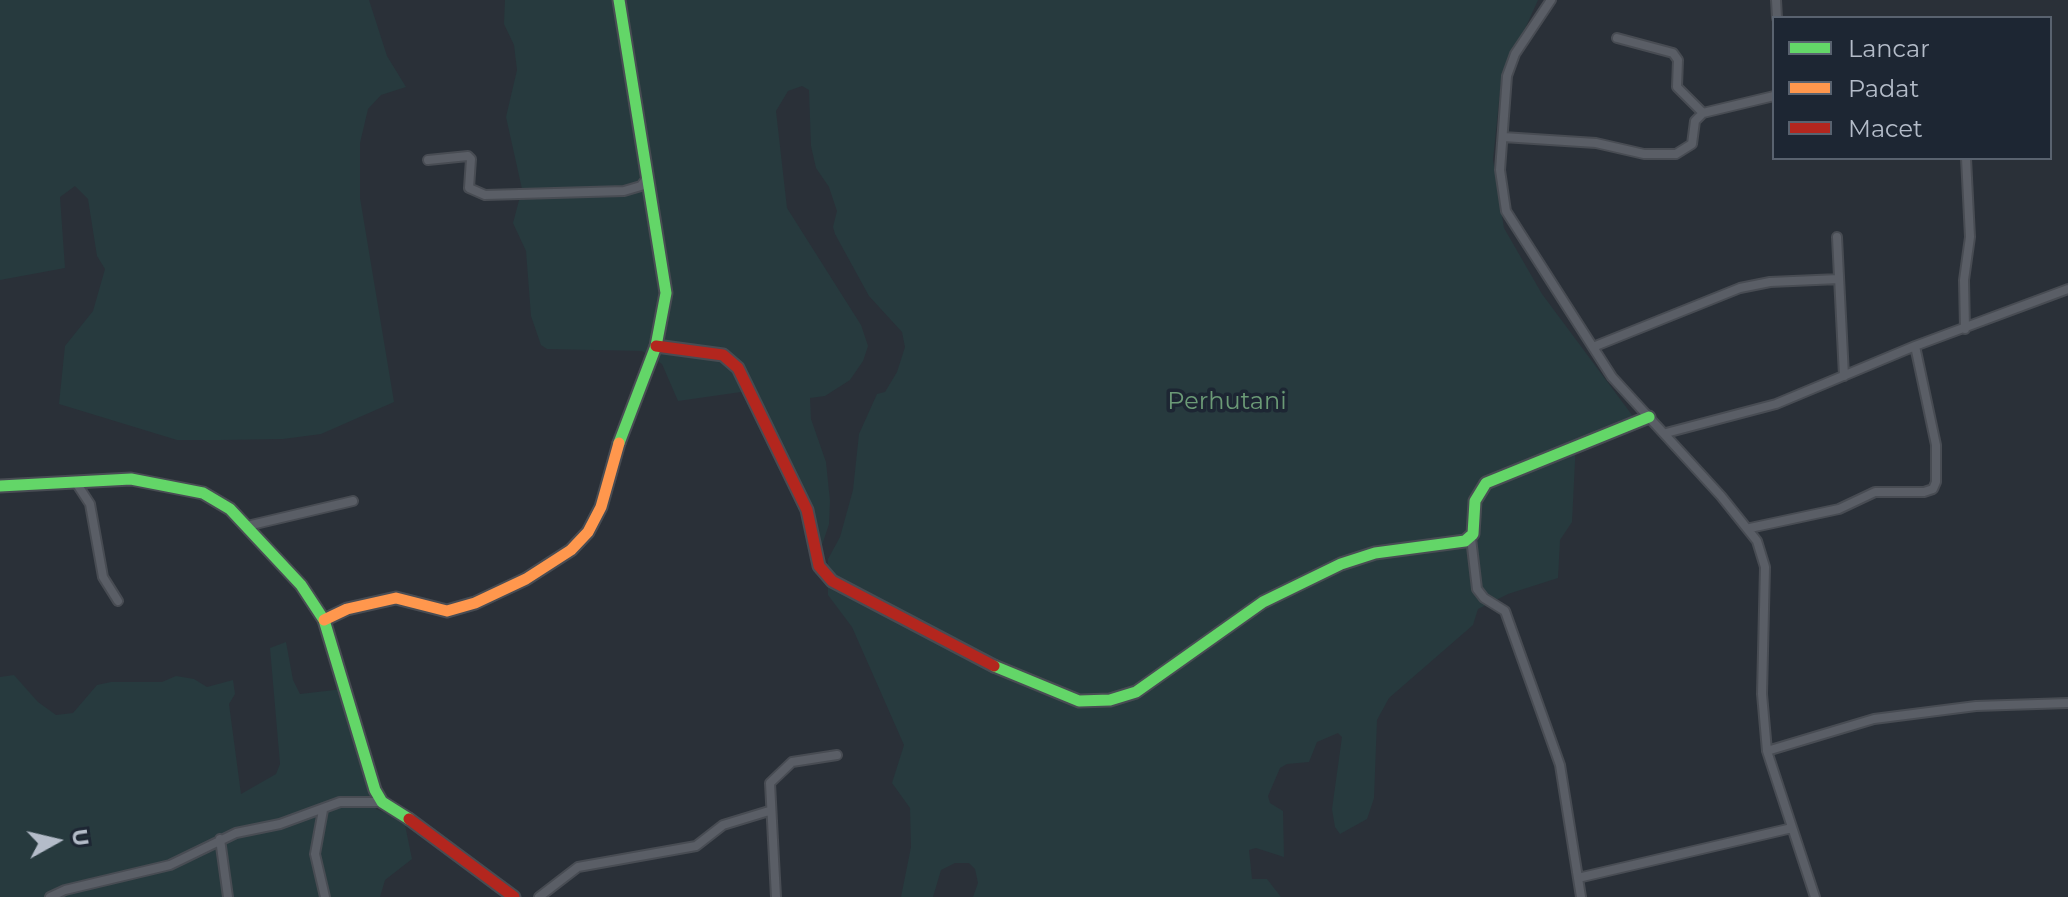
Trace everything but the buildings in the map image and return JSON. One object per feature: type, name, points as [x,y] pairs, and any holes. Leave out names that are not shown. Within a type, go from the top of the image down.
[{"type":"street","points":[[324,620],[347,609],[396,598],[415,600],[437,610],[456,610],[519,583],[571,550],[588,532],[601,507],[626,420],[656,346],[666,293],[619,0]]},
{"type":"street","points":[[1551,0],[1511,65],[1500,170],[1506,211],[1612,377],[1750,528],[1765,567],[1762,694],[1767,751],[1815,897]]},
{"type":"street","points":[[1617,38],[1673,53],[1678,60],[1677,87],[1703,113]]},
{"type":"street","points":[[1503,137],[1596,143],[1644,154],[1676,154],[1692,144],[1695,121],[1703,113],[1772,96]]},
{"type":"street","points":[[428,160],[468,156],[471,159],[469,188],[489,196],[624,191],[641,186],[649,176]]},
{"type":"street","points":[[1965,329],[1964,280],[1970,237],[1966,160]]},
{"type":"street","points":[[1837,237],[1844,376]]},
{"type":"street","points":[[1593,347],[1740,288],[1770,282],[1839,279]]},
{"type":"street","points":[[1666,433],[1776,404],[1915,346],[2068,289]]},
{"type":"street","points":[[656,346],[723,355],[738,368],[807,510],[819,566],[832,581],[1002,670],[1068,699],[1092,702],[1136,692],[1263,602],[1341,564],[1375,553],[1426,549],[1471,538]]},
{"type":"street","points":[[1750,528],[1839,509],[1875,492],[1924,492],[1933,489],[1936,482],[1936,445],[1915,346]]},
{"type":"street","points":[[1581,897],[1560,765],[1505,611],[1484,598],[1477,589],[1471,538],[1475,527],[1475,501],[1486,483],[1649,417]]},
{"type":"street","points":[[0,486],[131,479],[181,487],[220,501],[301,585],[324,620],[375,790],[382,802],[438,837],[514,897]]},
{"type":"street","points":[[74,481],[90,504],[103,577],[118,601]]},
{"type":"street","points":[[247,526],[353,501]]},
{"type":"street","points":[[1767,751],[1874,719],[1976,706],[2068,703]]},
{"type":"street","points":[[776,897],[769,811],[770,783],[786,766],[799,760],[837,755]]},
{"type":"street","points":[[366,801],[375,790]]},
{"type":"street","points":[[50,897],[80,886],[170,865],[220,839],[323,810],[340,802],[382,802]]},
{"type":"street","points":[[323,810],[315,854],[325,897]]},
{"type":"street","points":[[539,897],[578,867],[696,846],[723,825],[769,811]]},
{"type":"street","points":[[1578,878],[1792,828]]},
{"type":"street","points":[[220,839],[228,897]]},
{"type":"green space","points":[[0,0],[369,0],[387,56],[406,87],[381,95],[368,109],[360,143],[360,198],[394,402],[321,434],[283,439],[221,440],[177,440],[59,404],[65,346],[93,311],[105,269],[97,256],[88,199],[75,186],[60,197],[65,268],[0,280]]},
{"type":"green space","name":"Perhutani","points":[[505,0],[1538,0],[1501,82],[1493,160],[1504,228],[1542,294],[1635,419],[1576,441],[1572,522],[1560,540],[1558,578],[1508,594],[1478,609],[1473,625],[1389,698],[1377,720],[1374,798],[1367,819],[1340,834],[1335,827],[1332,809],[1342,737],[1338,733],[1317,742],[1309,762],[1287,764],[1280,768],[1268,796],[1270,803],[1283,811],[1284,857],[1256,848],[1249,850],[1252,879],[1267,879],[1281,897],[973,897],[978,883],[975,869],[969,863],[955,863],[941,870],[933,897],[901,897],[911,847],[910,808],[892,783],[904,745],[852,627],[828,595],[828,559],[840,537],[853,490],[859,434],[877,394],[885,392],[897,372],[905,347],[902,332],[869,296],[835,234],[833,227],[837,211],[829,187],[816,168],[811,146],[809,90],[802,86],[788,91],[776,111],[787,208],[861,325],[868,346],[863,361],[850,380],[825,396],[810,398],[811,419],[826,462],[830,501],[829,524],[820,551],[814,513],[787,466],[755,390],[678,401],[662,364],[642,351],[547,349],[541,345],[531,316],[526,251],[513,223],[522,189],[506,117],[517,70],[514,45],[504,24]]},
{"type":"green space","points":[[286,642],[293,680],[300,694],[343,689],[376,809],[404,820],[412,859],[385,880],[380,897],[0,897],[0,677],[14,675],[38,702],[56,715],[73,713],[97,685],[111,682],[162,682],[176,676],[194,679],[207,687],[233,680],[235,694],[229,704],[241,794],[276,774],[280,764],[270,648]]},
{"type":"traffic: fast","points":[[619,0],[666,293],[656,346],[619,443]]},
{"type":"traffic: fast","points":[[994,666],[1079,701],[1110,700],[1136,692],[1263,602],[1341,564],[1375,553],[1465,541],[1473,534],[1475,501],[1486,483],[1649,417]]},
{"type":"traffic: fast","points":[[0,486],[131,479],[203,493],[230,509],[301,585],[324,620],[375,790],[382,802],[409,819]]},
{"type":"traffic: slow","points":[[324,620],[347,609],[396,598],[447,611],[475,603],[526,579],[571,550],[588,532],[601,507],[619,443]]},
{"type":"traffic: jam","points":[[656,346],[723,355],[738,368],[807,510],[819,566],[832,581],[994,666]]},
{"type":"traffic: jam","points":[[409,819],[514,897]]}]
